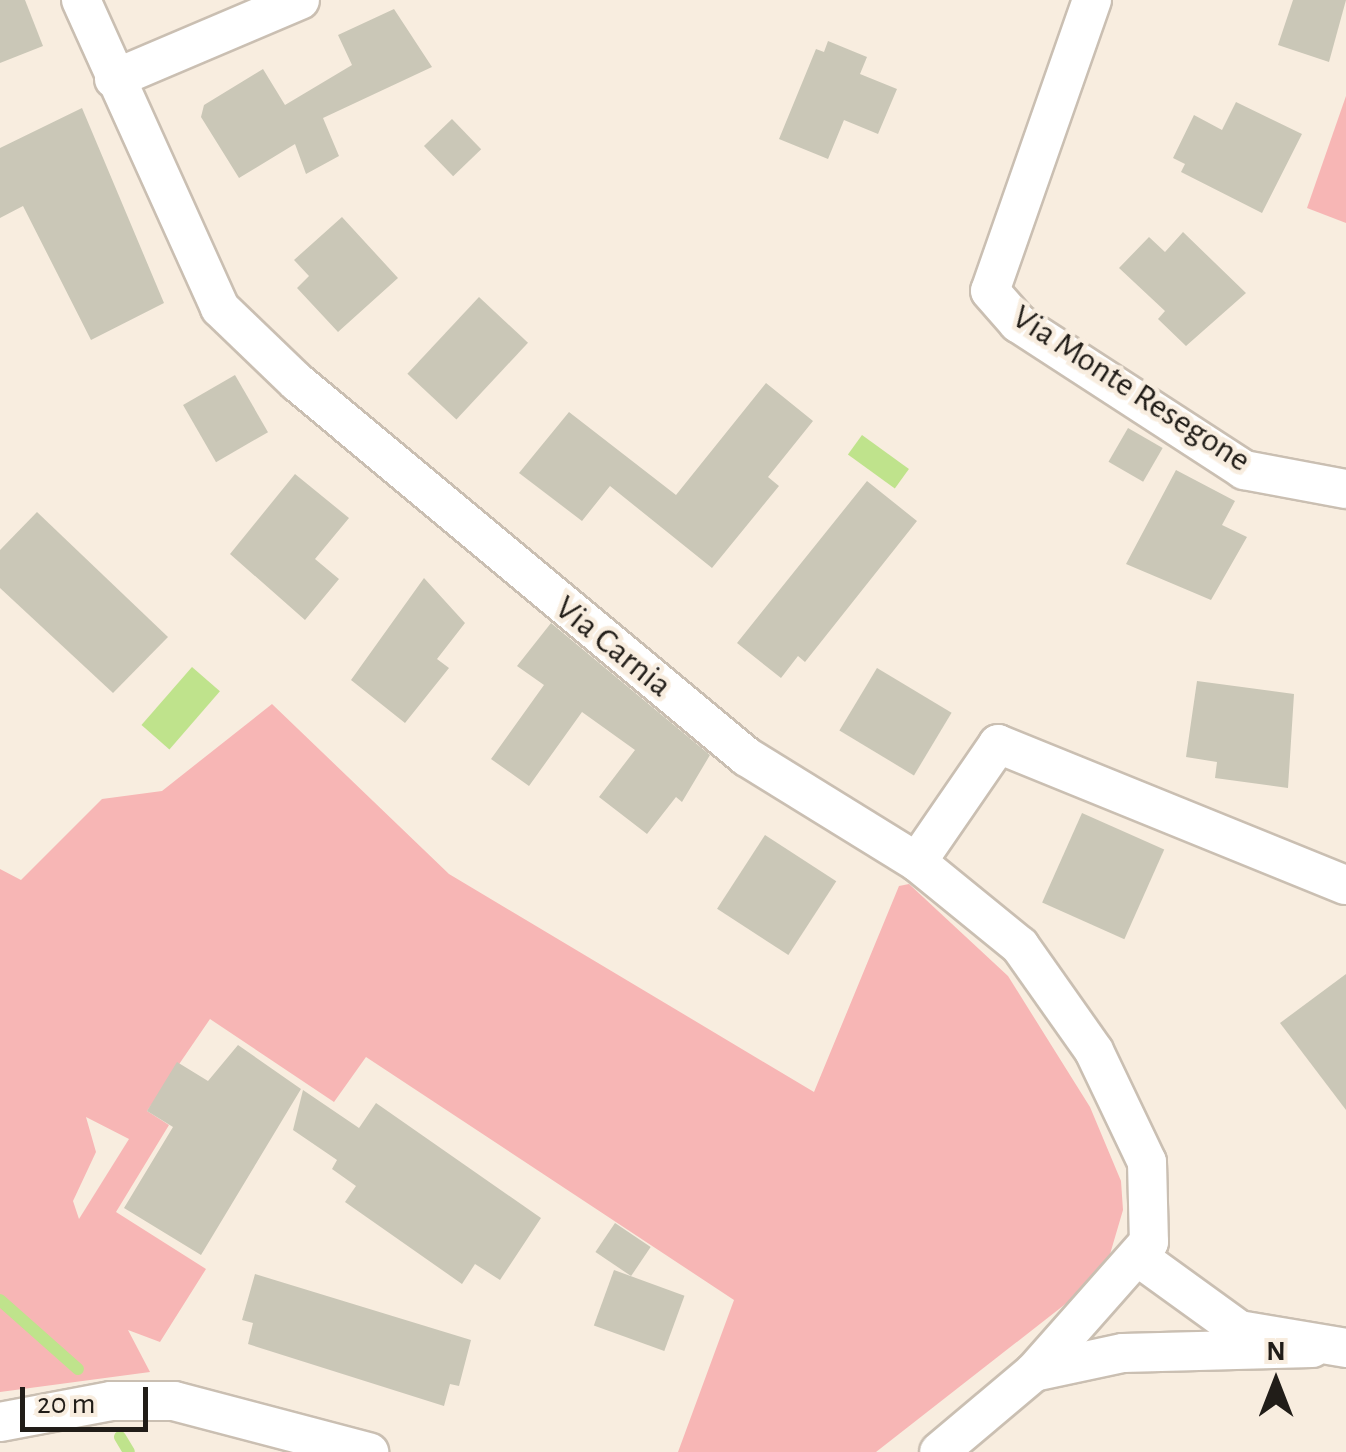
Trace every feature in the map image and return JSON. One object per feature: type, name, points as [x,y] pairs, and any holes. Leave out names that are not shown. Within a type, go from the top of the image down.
[{"type":"street","name":"Via Carnia","points":[[81,0],[114,79],[233,320],[747,756],[917,862],[1020,946],[1094,1051],[1147,1162],[1153,1208],[1141,1259]]},
{"type":"street","points":[[114,79],[300,0]]},
{"type":"street","name":"Via Monte Resegone","points":[[1092,0],[990,290],[1018,323],[1244,470],[1346,489]]},
{"type":"street","points":[[917,862],[998,744],[1346,885]]},
{"type":"street","points":[[938,1452],[1034,1372],[1141,1259],[1239,1330],[1329,1348]]},
{"type":"street","points":[[1034,1372],[1123,1353],[1329,1348]]},
{"type":"street","points":[[0,1422],[111,1401],[174,1401],[369,1452]]},
{"type":"shaded area","points":[[1346,96],[1346,223],[1307,208]]},
{"type":"shaded area","points":[[862,435],[909,469],[895,489],[848,454]]},
{"type":"shaded area","points":[[192,667],[220,691],[169,749],[141,725]]},
{"type":"shaded area","points":[[272,704],[449,874],[814,1092],[899,886],[909,884],[1008,976],[1090,1107],[1121,1181],[1123,1210],[1108,1261],[1068,1302],[876,1452],[678,1452],[734,1300],[366,1057],[334,1102],[210,1019],[147,1111],[169,1125],[116,1212],[206,1269],[160,1342],[128,1330],[150,1372],[0,1392],[0,869],[21,880],[102,799],[162,791]],"holes":[[[86,1117],[129,1139],[79,1219],[73,1201],[96,1152]]]},
{"type":"building","points":[[0,0],[25,0],[43,46],[0,63]]},
{"type":"building","points":[[1293,0],[1346,0],[1329,62],[1278,45]]},
{"type":"building","points":[[394,9],[432,67],[323,118],[339,156],[306,174],[295,144],[239,178],[201,117],[204,105],[263,69],[285,105],[352,65],[338,35]]},
{"type":"building","points":[[828,41],[867,57],[860,74],[897,89],[878,134],[844,120],[828,159],[779,139],[816,49],[824,52]]},
{"type":"building","points":[[1236,102],[1302,134],[1262,213],[1181,172],[1185,164],[1173,158],[1194,115],[1222,130]]},
{"type":"building","points":[[82,108],[164,303],[91,340],[23,206],[0,218],[0,148]]},
{"type":"building","points":[[452,119],[481,149],[453,176],[424,146]]},
{"type":"building","points":[[342,217],[398,278],[338,332],[297,288],[309,276],[294,260]]},
{"type":"building","points":[[1183,232],[1246,293],[1186,346],[1158,319],[1165,311],[1119,268],[1149,237],[1165,252]]},
{"type":"building","points":[[479,297],[528,343],[456,419],[407,374]]},
{"type":"building","points":[[235,375],[268,432],[216,462],[183,405]]},
{"type":"building","points":[[766,383],[813,421],[768,477],[779,486],[712,568],[610,486],[582,521],[519,473],[569,412],[676,495]]},
{"type":"building","points":[[1128,428],[1163,448],[1143,482],[1108,462]]},
{"type":"building","points":[[1176,470],[1235,501],[1222,525],[1247,537],[1211,600],[1126,564]]},
{"type":"building","points":[[295,474],[349,518],[315,559],[339,579],[305,620],[230,554]]},
{"type":"building","points":[[867,481],[917,521],[805,662],[798,656],[781,678],[737,643]]},
{"type":"building","points":[[37,512],[168,637],[113,693],[0,588],[0,550]]},
{"type":"building","points":[[424,578],[465,623],[437,659],[449,668],[405,723],[351,680]]},
{"type":"building","points":[[551,623],[710,755],[682,802],[676,797],[647,834],[599,797],[635,750],[582,712],[529,786],[491,759],[544,685],[517,666]]},
{"type":"building","points":[[877,668],[952,713],[914,775],[839,731]]},
{"type":"building","points":[[1197,681],[1294,694],[1288,788],[1215,778],[1217,762],[1186,757]]},
{"type":"building","points":[[1082,813],[1164,850],[1124,939],[1042,903]]},
{"type":"building","points":[[765,835],[836,881],[788,955],[717,909]]},
{"type":"building","points":[[1346,974],[1346,1110],[1280,1023]]},
{"type":"building","points":[[238,1045],[301,1089],[201,1255],[124,1208],[173,1127],[147,1111],[177,1062],[208,1081]]},
{"type":"building","points":[[303,1090],[359,1128],[376,1103],[541,1218],[500,1280],[475,1264],[462,1284],[345,1202],[356,1186],[332,1169],[337,1160],[293,1130]]},
{"type":"building","points":[[615,1223],[651,1247],[631,1276],[595,1252]]},
{"type":"building","points":[[614,1270],[684,1296],[664,1351],[594,1325]]},
{"type":"building","points":[[255,1274],[471,1340],[459,1386],[450,1384],[444,1406],[248,1344],[253,1323],[242,1320]]},
{"type":"waterway","points":[[0,1300],[78,1369]]},
{"type":"waterway","points":[[120,1437],[129,1452]]}]
